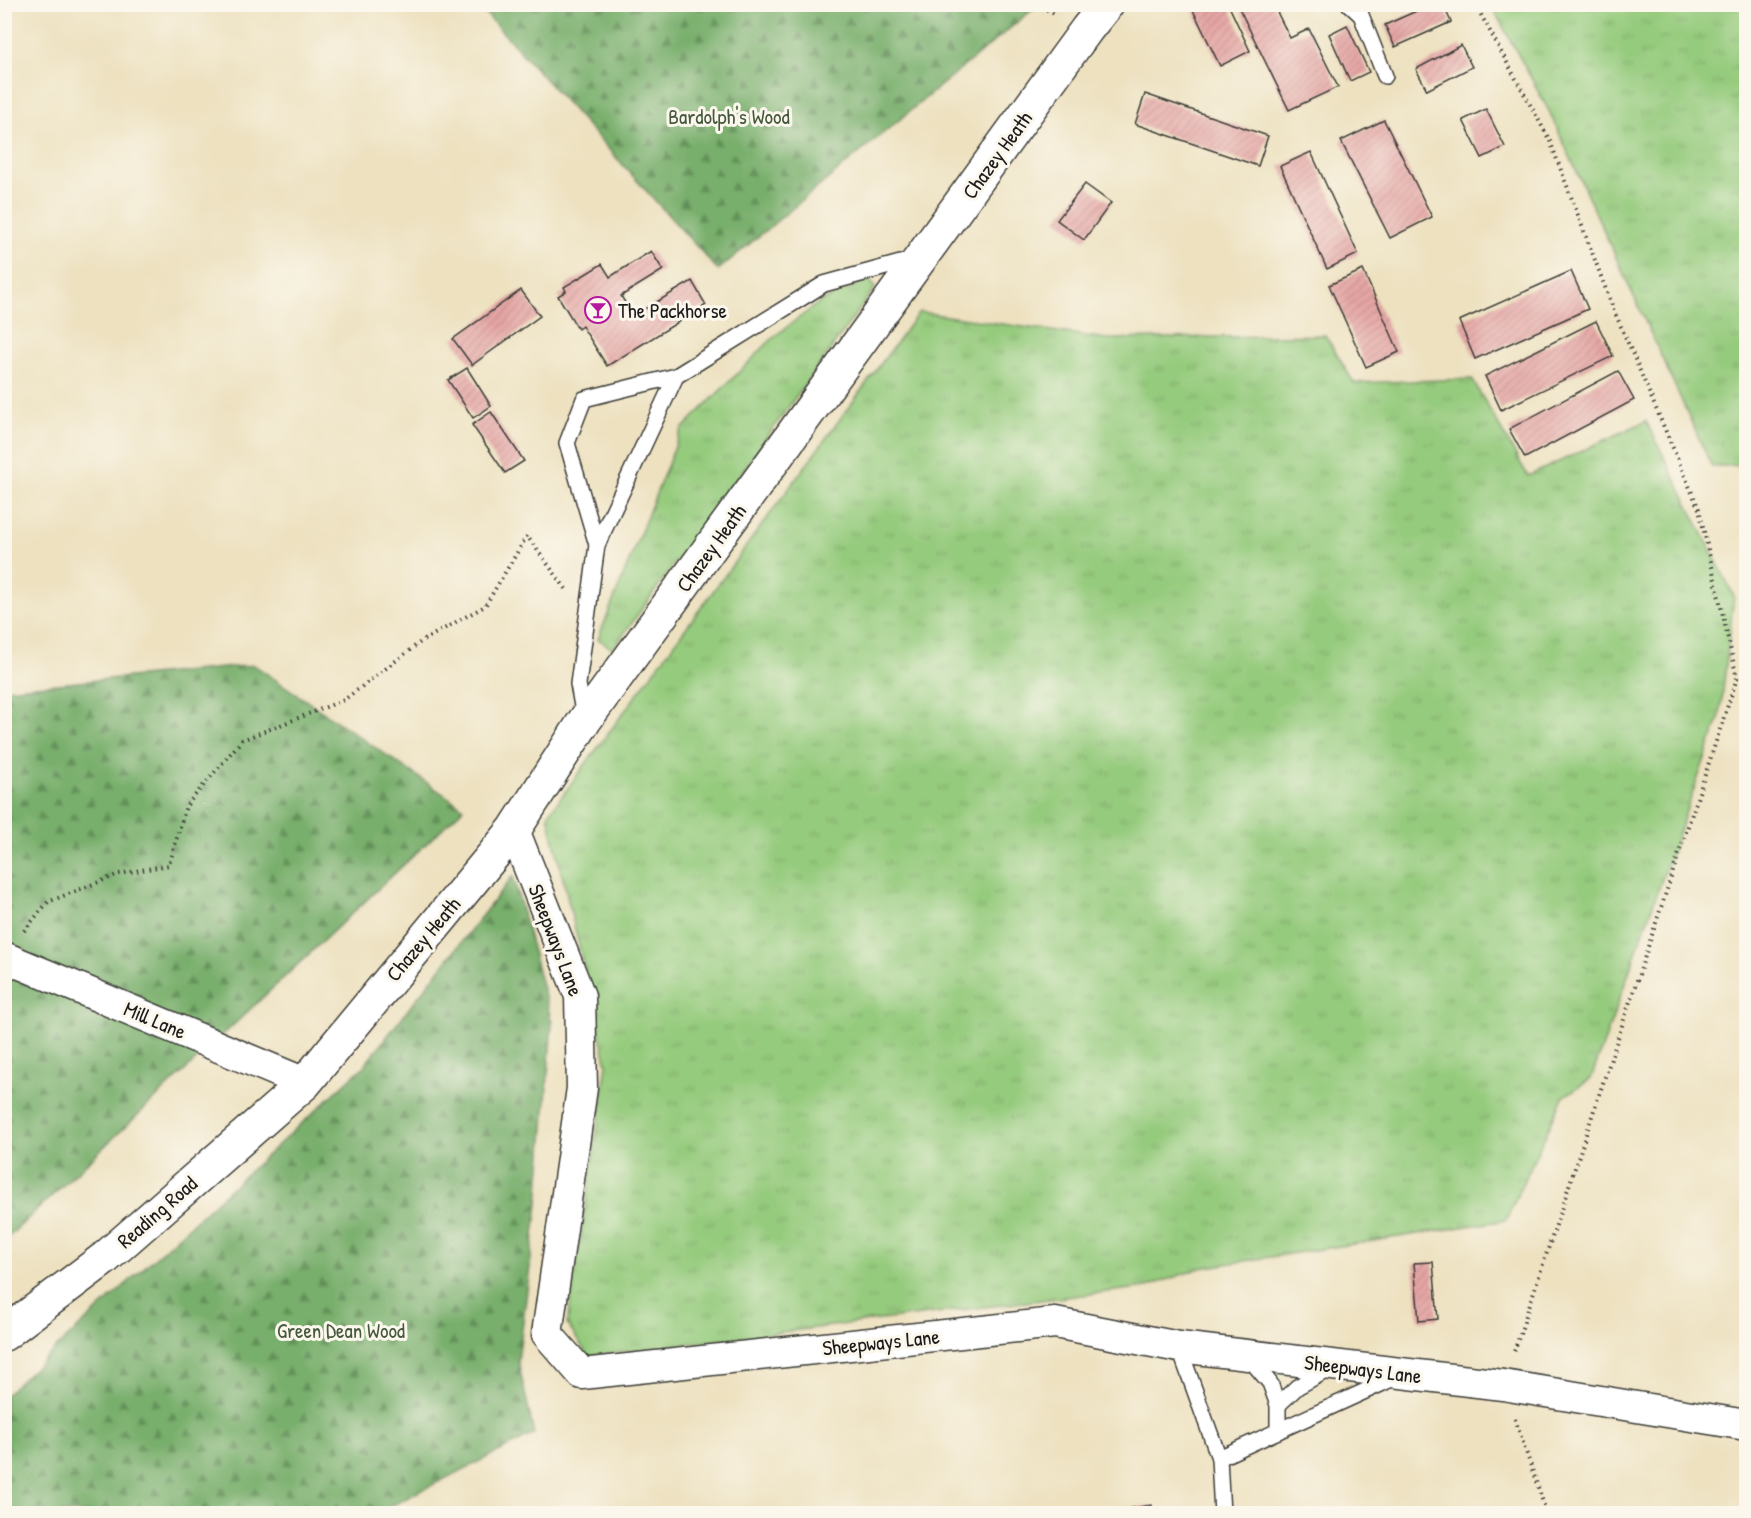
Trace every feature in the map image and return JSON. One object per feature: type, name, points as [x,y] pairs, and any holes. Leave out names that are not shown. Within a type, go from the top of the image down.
[{"type":"main road","name":"Chazey Heath","points":[[305,1083],[514,830],[585,720],[1107,4]]},
{"type":"main road","name":"Reading Road","points":[[4,1334],[105,1258],[305,1083]]},
{"type":"street","name":"Sheepways Lane","points":[[514,830],[580,996],[582,1088],[547,1334],[582,1374],[1054,1323],[1179,1347],[1503,1385],[1746,1425]]},
{"type":"street","name":"Mill Lane","points":[[12,947],[305,1083]]},
{"type":"lane","points":[[1349,4],[1361,15],[1385,76]]},
{"type":"lane","points":[[597,545],[567,443],[584,399],[676,376],[824,284],[924,256]]},
{"type":"lane","points":[[585,720],[578,684],[597,545],[676,376]]},
{"type":"lane","points":[[1179,1347],[1219,1458],[1222,1514]]},
{"type":"lane","points":[[1246,1355],[1270,1383],[1278,1405],[1278,1431]]},
{"type":"lane","points":[[1278,1405],[1297,1387],[1333,1365]]},
{"type":"lane","points":[[1219,1458],[1403,1374]]},
{"type":"path","points":[[1474,4],[1551,141],[1613,308],[1699,509],[1737,678],[1503,1385],[1547,1514]]},
{"type":"path","points":[[12,947],[48,902],[118,874],[169,866],[186,806],[242,740],[344,700],[422,641],[485,606],[527,536],[587,617]]},
{"type":"green space","name":"Bardolph's Wood","points":[[478,5],[1038,5],[718,270]]},
{"type":"green space","points":[[1491,5],[1746,5],[1746,464],[1712,467],[1549,111]]},
{"type":"green space","points":[[869,279],[875,288],[613,649],[598,639],[682,429],[775,336],[820,302]]},
{"type":"green space","points":[[919,312],[1107,339],[1325,335],[1354,383],[1472,379],[1528,476],[1646,421],[1734,596],[1720,716],[1591,1079],[1563,1097],[1506,1220],[1200,1268],[1147,1287],[588,1356],[567,1324],[607,1065],[548,815]]},
{"type":"green space","points":[[254,665],[464,808],[5,1240],[5,689]]},
{"type":"green space","name":"Green Dean Wood","points":[[513,876],[552,1023],[538,1204],[518,1361],[534,1434],[377,1513],[5,1513],[5,1395],[363,1067]]},
{"type":"building","points":[[1190,4],[1228,4],[1250,51],[1220,66]]},
{"type":"building","points":[[1237,4],[1273,4],[1290,38],[1309,29],[1338,87],[1289,110]]},
{"type":"building","points":[[1432,4],[1443,4],[1451,22],[1395,47],[1385,25]]},
{"type":"building","points":[[1347,25],[1369,72],[1350,81],[1329,34]]},
{"type":"building","points":[[1461,45],[1472,67],[1427,90],[1416,69]]},
{"type":"building","points":[[1145,94],[1268,136],[1258,166],[1135,124]]},
{"type":"building","points":[[1486,109],[1505,147],[1482,158],[1463,120]]},
{"type":"building","points":[[1384,120],[1432,217],[1390,238],[1341,141]]},
{"type":"building","points":[[1311,152],[1358,254],[1327,269],[1280,166]]},
{"type":"building","points":[[1085,184],[1111,203],[1084,240],[1057,220]]},
{"type":"building","name":"The Packhorse","points":[[651,251],[663,270],[621,296],[633,316],[692,281],[706,305],[607,366],[582,326],[578,329],[558,296],[566,291],[564,287],[602,264],[610,277]]},
{"type":"building","points":[[1363,270],[1399,352],[1366,367],[1329,285]]},
{"type":"building","points":[[1571,271],[1588,309],[1475,359],[1459,321]]},
{"type":"building","points":[[521,290],[540,316],[472,365],[453,339]]},
{"type":"building","points":[[1596,321],[1613,356],[1501,410],[1485,376]]},
{"type":"building","points":[[467,368],[491,406],[473,418],[448,380]]},
{"type":"building","points":[[1618,371],[1634,400],[1525,458],[1509,429]]},
{"type":"building","points":[[491,412],[524,461],[505,473],[472,425]]},
{"type":"building","points":[[1433,1262],[1438,1319],[1419,1321],[1414,1263]]},
{"type":"building","points":[[1151,1505],[1152,1514],[1121,1514],[1121,1510]]},
{"type":"place","name":"The Packhorse","points":[[598,310]]}]
